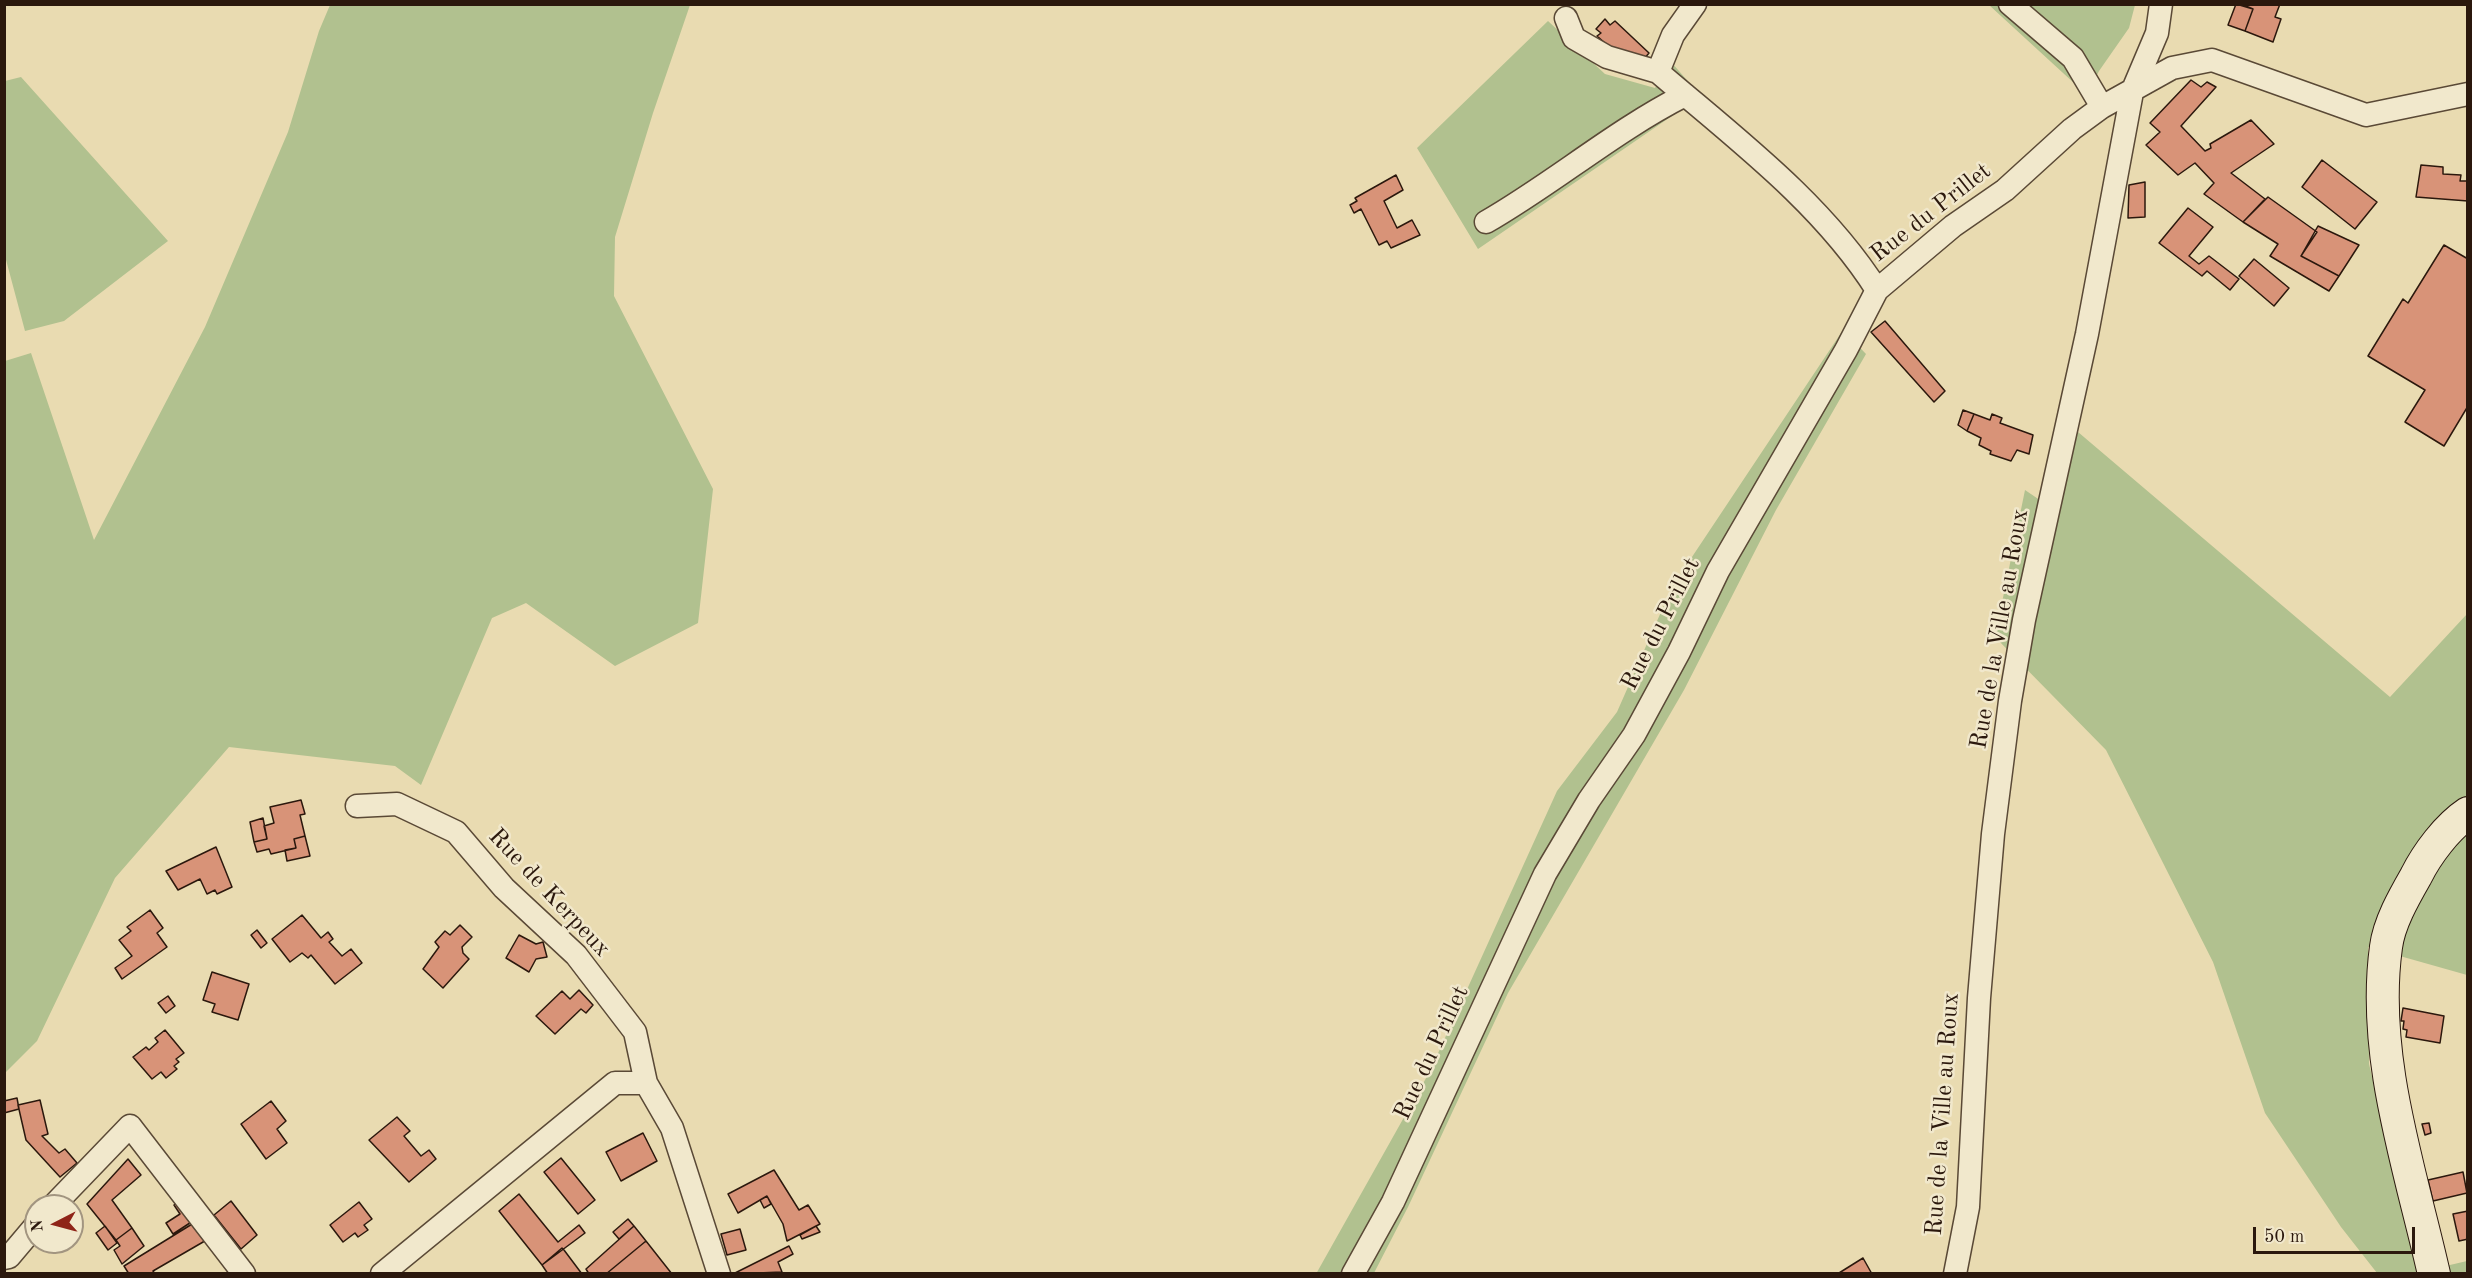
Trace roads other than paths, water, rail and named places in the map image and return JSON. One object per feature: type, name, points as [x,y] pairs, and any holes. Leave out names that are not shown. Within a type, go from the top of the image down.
[{"type":"main road","points":[[2434,1274],[2391,1088],[2383,1020],[2386,945],[2403,900],[2424,861],[2468,813]]},
{"type":"street","points":[[1658,72],[1673,35],[1695,4]]},
{"type":"street","points":[[2010,4],[2073,58],[2102,107]]},
{"type":"street","name":"Rue de la Ville au Roux","points":[[1954,1274],[1968,1207],[1980,987],[1993,834],[2010,700],[2024,620],[2087,334],[2132,92],[2157,33],[2161,4]]},
{"type":"street","points":[[1566,18],[1574,38],[1607,57],[1658,72],[1809,205],[1854,254],[1877,290]]},
{"type":"street","name":"Rue du Prillet","points":[[1353,1274],[1393,1202],[1545,874],[1589,800],[1634,735],[1679,652],[1718,572],[1846,350],[1877,290],[1953,226],[2005,190],[2072,129],[2102,107],[2172,68],[2212,60],[2366,115],[2468,94]]},
{"type":"street","points":[[1486,222],[1518,203],[1651,112],[1684,95]]},
{"type":"street","name":"Rue de Kerpeux","points":[[357,806],[397,804],[456,832],[504,888],[576,955],[635,1032],[646,1083],[672,1128],[719,1274]]},
{"type":"street","points":[[382,1274],[615,1083],[646,1083]]},
{"type":"street","points":[[65,1194],[130,1126],[244,1274]]},
{"type":"street","points":[[4,1258],[9,1257],[24,1239]]}]
